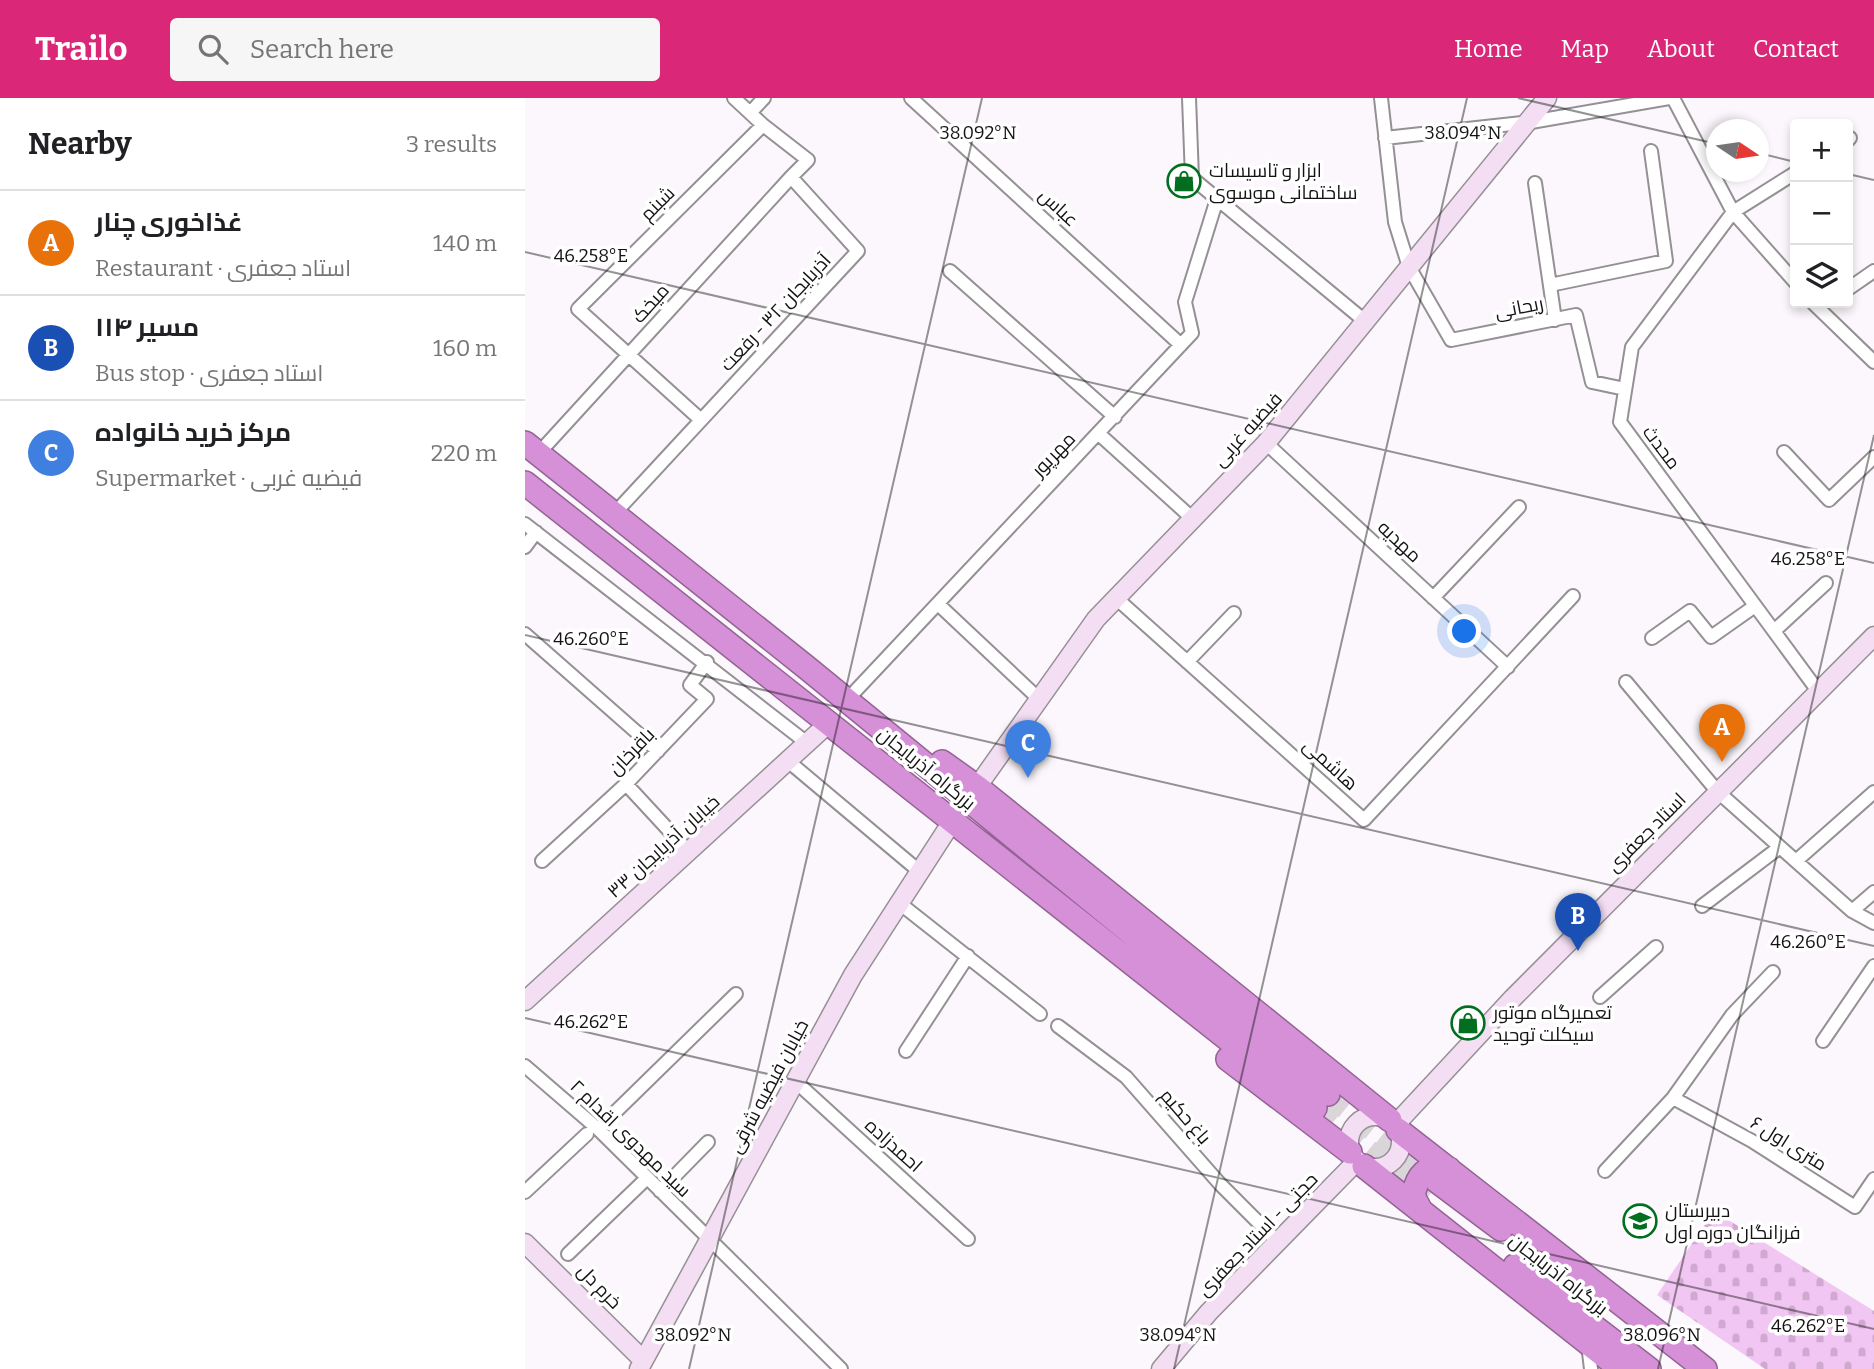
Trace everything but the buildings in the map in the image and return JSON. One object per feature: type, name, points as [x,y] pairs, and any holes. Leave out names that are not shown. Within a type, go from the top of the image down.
[{"type":"highway","name":"بزرگراه آذربایجان","points":[[532,449],[878,727],[1313,1105]]},
{"type":"highway","name":"بزرگراه آذربایجان","points":[[525,483],[1313,1105]]},
{"type":"highway","points":[[878,727],[950,767],[977,787],[1395,1125],[1433,1190],[1588,1344],[1621,1369]]},
{"type":"highway","points":[[861,747],[946,831],[1313,1105],[1357,1160],[1433,1190],[1705,1369]]},
{"type":"highway","points":[[1313,1105],[1308,1115],[1322,1112],[1332,1101],[1335,1087],[1330,1070]]},
{"type":"highway","name":"بزرگراه آذربایجان","points":[[1433,1190],[1649,1369]]},
{"type":"highway","name":"بزرگراه آذربایجان","points":[[1433,1190],[1680,1369]]},
{"type":"street","points":[[734,98],[808,160],[791,177]]},
{"type":"street","points":[[750,113],[764,98]]},
{"type":"street","name":"عباس","points":[[911,98],[1181,345]]},
{"type":"street","points":[[1189,98],[1192,178],[1366,322]]},
{"type":"street","points":[[1381,98],[1395,222],[1409,267]]},
{"type":"street","name":"فیضیه غربی","points":[[977,787],[1096,619],[1266,443],[1531,121],[1547,98]]},
{"type":"street","points":[[1385,138],[1531,121],[1671,98],[1733,212],[1790,276]]},
{"type":"street","name":"شبنم","points":[[629,355],[578,309],[763,125]]},
{"type":"street","points":[[1550,285],[1666,261],[1651,151]]},
{"type":"street","points":[[1733,212],[1790,176]]},
{"type":"street","name":"میخک","points":[[532,449],[629,355],[791,177]]},
{"type":"street","name":"آذربایجان ۳۲ - رفعت","points":[[614,514],[858,251],[791,177]]},
{"type":"street","points":[[1535,183],[1555,320]]},
{"type":"street","name":"مهرپور","points":[[846,701],[1192,333],[1185,302],[1217,200]]},
{"type":"street","name":"محدث","points":[[1733,212],[1632,347],[1620,422],[1818,691]]},
{"type":"street","name":"ریحانی","points":[[1409,267],[1451,340],[1576,315],[1592,382],[1625,389]]},
{"type":"street","points":[[950,271],[1115,417]]},
{"type":"street","points":[[1853,286],[1874,271]]},
{"type":"street","points":[[1822,308],[1874,362]]},
{"type":"street","points":[[629,355],[701,420]]},
{"type":"street","points":[[1099,434],[1193,519]]},
{"type":"street","name":"مهدیه","points":[[1266,443],[1508,667]]},
{"type":"street","points":[[1784,452],[1829,500],[1874,457]]},
{"type":"street","points":[[1433,598],[1519,507]]},
{"type":"street","points":[[525,524],[707,662],[807,743]]},
{"type":"street","points":[[525,547],[536,532]]},
{"type":"street","points":[[1774,631],[1826,583]]},
{"type":"street","points":[[1508,667],[1573,596]]},
{"type":"street","name":"هاشمی","points":[[1116,598],[1364,820],[1508,667]]},
{"type":"street","points":[[938,604],[1039,699]]},
{"type":"street","points":[[1652,638],[1690,611],[1711,638],[1755,606]]},
{"type":"street","points":[[1187,662],[1234,613]]},
{"type":"street","points":[[525,634],[658,751]]},
{"type":"street","name":"استاد جعفری","points":[[1395,1125],[1513,998],[1874,636]]},
{"type":"street","name":"باقرخان","points":[[542,861],[626,784],[707,699],[690,685],[707,662]]},
{"type":"street","points":[[1626,682],[1717,791],[1852,911],[1874,923]]},
{"type":"street","name":"خیابان آذربایجان ۳۳","points":[[525,1001],[830,722]]},
{"type":"street","points":[[787,761],[919,871]]},
{"type":"street","points":[[626,784],[688,851]]},
{"type":"street","points":[[1796,861],[1874,792]]},
{"type":"street","name":"خیابان فیضیه شرقی","points":[[641,1365],[794,1080],[898,902],[946,831]]},
{"type":"street","points":[[1702,906],[1780,847]]},
{"type":"street","points":[[1852,911],[1874,892]]},
{"type":"street","points":[[898,902],[1040,1014]]},
{"type":"street","points":[[1600,997],[1656,947]]},
{"type":"street","points":[[906,1051],[968,956]]},
{"type":"street","points":[[1823,1041],[1874,966]]},
{"type":"street","points":[[1605,1171],[1673,1098],[1732,1014],[1773,972]]},
{"type":"street","points":[[525,1192],[736,994]]},
{"type":"street","name":"باغ حکیم","points":[[1058,1026],[1126,1077],[1220,1184],[1277,1241]]},
{"type":"street","name":"سید مهدوی اقدام ۲","points":[[525,1066],[592,1132],[647,1178],[841,1369]]},
{"type":"street","name":"احمدزاده","points":[[794,1080],[968,1239]]},
{"type":"street","name":"۶ متری اول","points":[[1673,1098],[1752,1141],[1855,1207],[1874,1179]]},
{"type":"street","points":[[1380,1116],[1395,1125],[1401,1146],[1394,1160],[1379,1168],[1357,1160],[1352,1130],[1359,1121],[1380,1116]]},
{"type":"street","points":[[660,1191],[708,1142]]},
{"type":"street","name":"حجتی - استاد جعفری","points":[[1161,1369],[1209,1312],[1357,1160]]},
{"type":"street","points":[[569,1254],[647,1178]]},
{"type":"street","name":"خرم دل","points":[[525,1243],[641,1365]]},
{"type":"street","points":[[1588,1344],[1591,1369]]},
{"type":"green space","points":[[1714,1211],[1874,1311],[1874,1369],[1765,1369],[1657,1295]]},
{"type":"tunnel","points":[[1328,1094],[1437,1181]]},
{"type":"tunnel","points":[[1315,1108],[1427,1198]]},
{"type":"place","name":"ابزار و تاسیسات ساختمانی موسوی","points":[[1184,181]]},
{"type":"place","name":"غذاخوری چنار","points":[[1722,762]]},
{"type":"place","name":"مرکز خرید خانواده","points":[[1028,778]]},
{"type":"place","name":"مسیر ۱۱۴","points":[[1578,951]]},
{"type":"place","name":"تعمیرگاه موتور سیکلت توحید","points":[[1468,1023]]},
{"type":"place","name":"دبیرستان فرزانگان دوره اول","points":[[1640,1221]]}]
